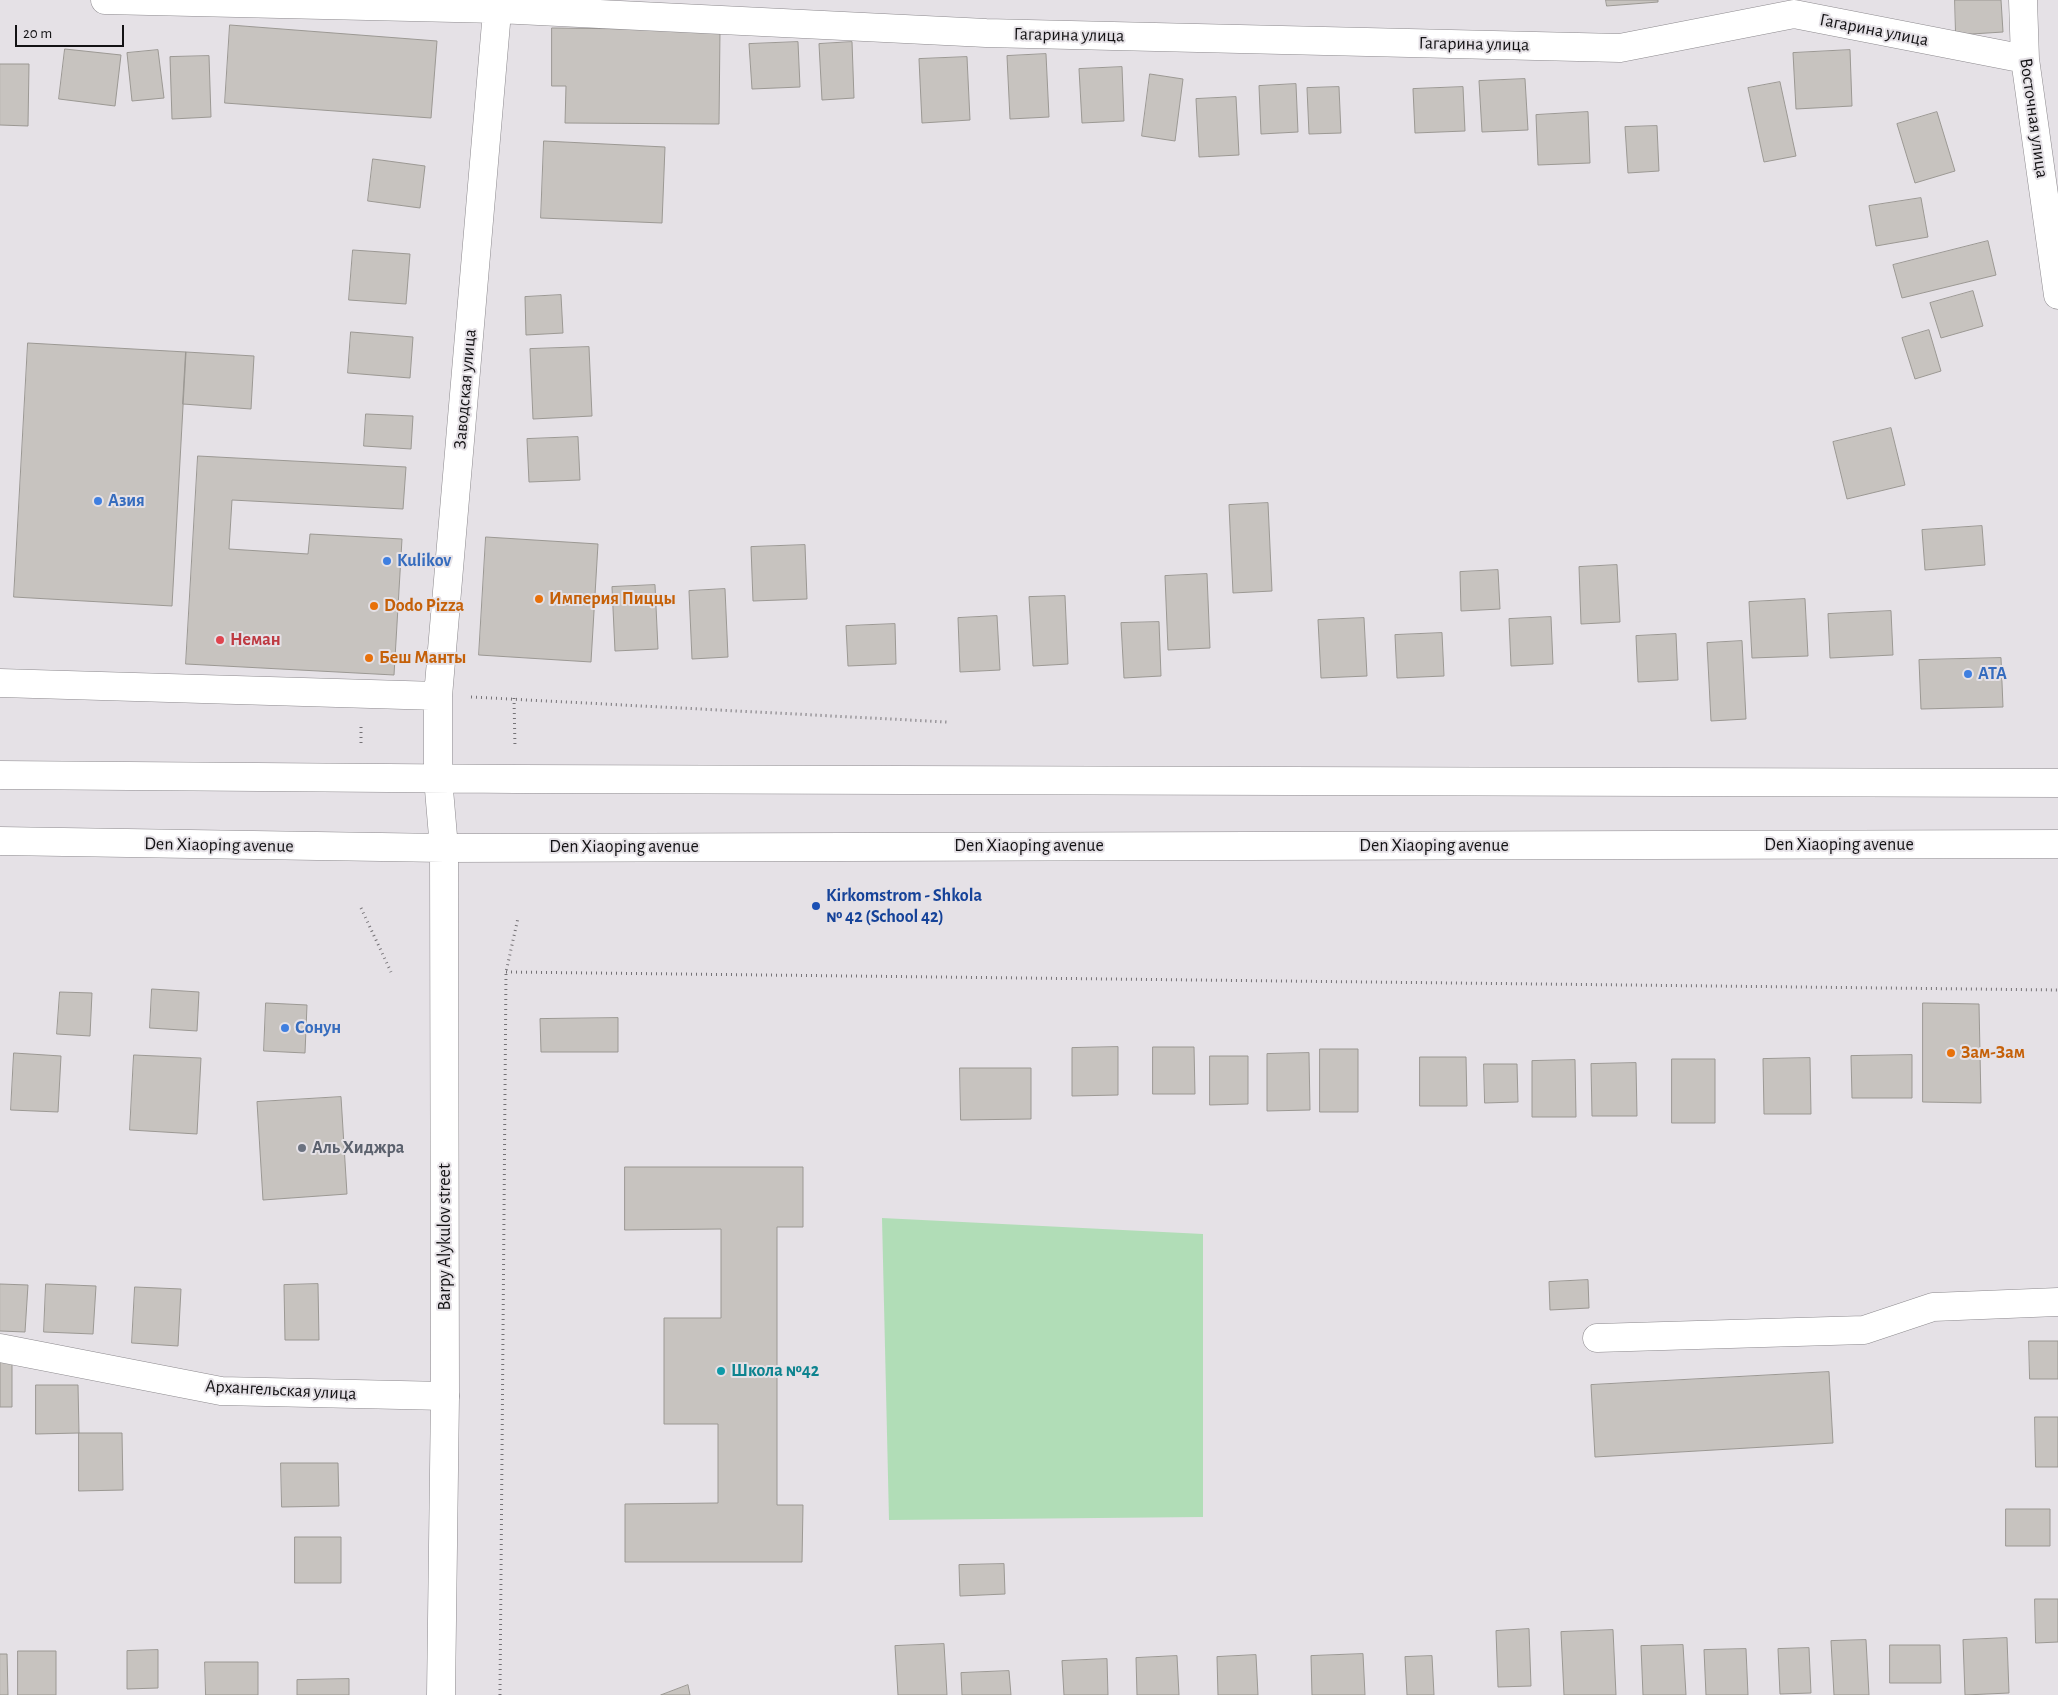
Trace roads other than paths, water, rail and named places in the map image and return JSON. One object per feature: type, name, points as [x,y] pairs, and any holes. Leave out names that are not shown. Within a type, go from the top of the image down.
[{"type":"main road","name":"Гагарина улица","points":[[105,0],[498,5],[986,33],[1620,48],[1794,14],[2025,60]]},
{"type":"main road","name":"Восточная улица","points":[[2023,0],[2025,60],[2058,295]]},
{"type":"main road","name":"Заводская улица","points":[[438,778],[438,696],[498,5]]},
{"type":"main road","points":[[0,683],[438,696]]},
{"type":"main road","points":[[0,775],[2058,783]]},
{"type":"main road","name":"Barpy Alykulov street","points":[[438,778],[444,848],[445,1396],[441,1695]]},
{"type":"main road","name":"Den Xiaoping avenue","points":[[0,842],[444,848],[2058,844]]},
{"type":"main road","points":[[1597,1338],[1864,1330],[1933,1307],[2058,1302]]},
{"type":"main road","name":"Архангельская улица","points":[[0,1348],[221,1391],[445,1396]]},
{"type":"place","name":"Азия","points":[[98,501]]},
{"type":"place","name":"Kulikov","points":[[387,561]]},
{"type":"place","name":"Империя Пиццы","points":[[539,599]]},
{"type":"place","name":"Dodo Pizza","points":[[374,606]]},
{"type":"place","name":"Неман","points":[[220,640]]},
{"type":"place","name":"Беш Манты","points":[[369,658]]},
{"type":"place","name":"АТА","points":[[1968,674]]},
{"type":"place","name":"Kirkomstrom - Shkola № 42 (School 42)","points":[[816,906]]},
{"type":"place","name":"Сонун","points":[[285,1028]]},
{"type":"place","name":"Зам-Зам","points":[[1951,1053]]},
{"type":"place","name":"Аль Хиджра","points":[[302,1148]]},
{"type":"place","name":"Школа №42","points":[[721,1371]]}]
